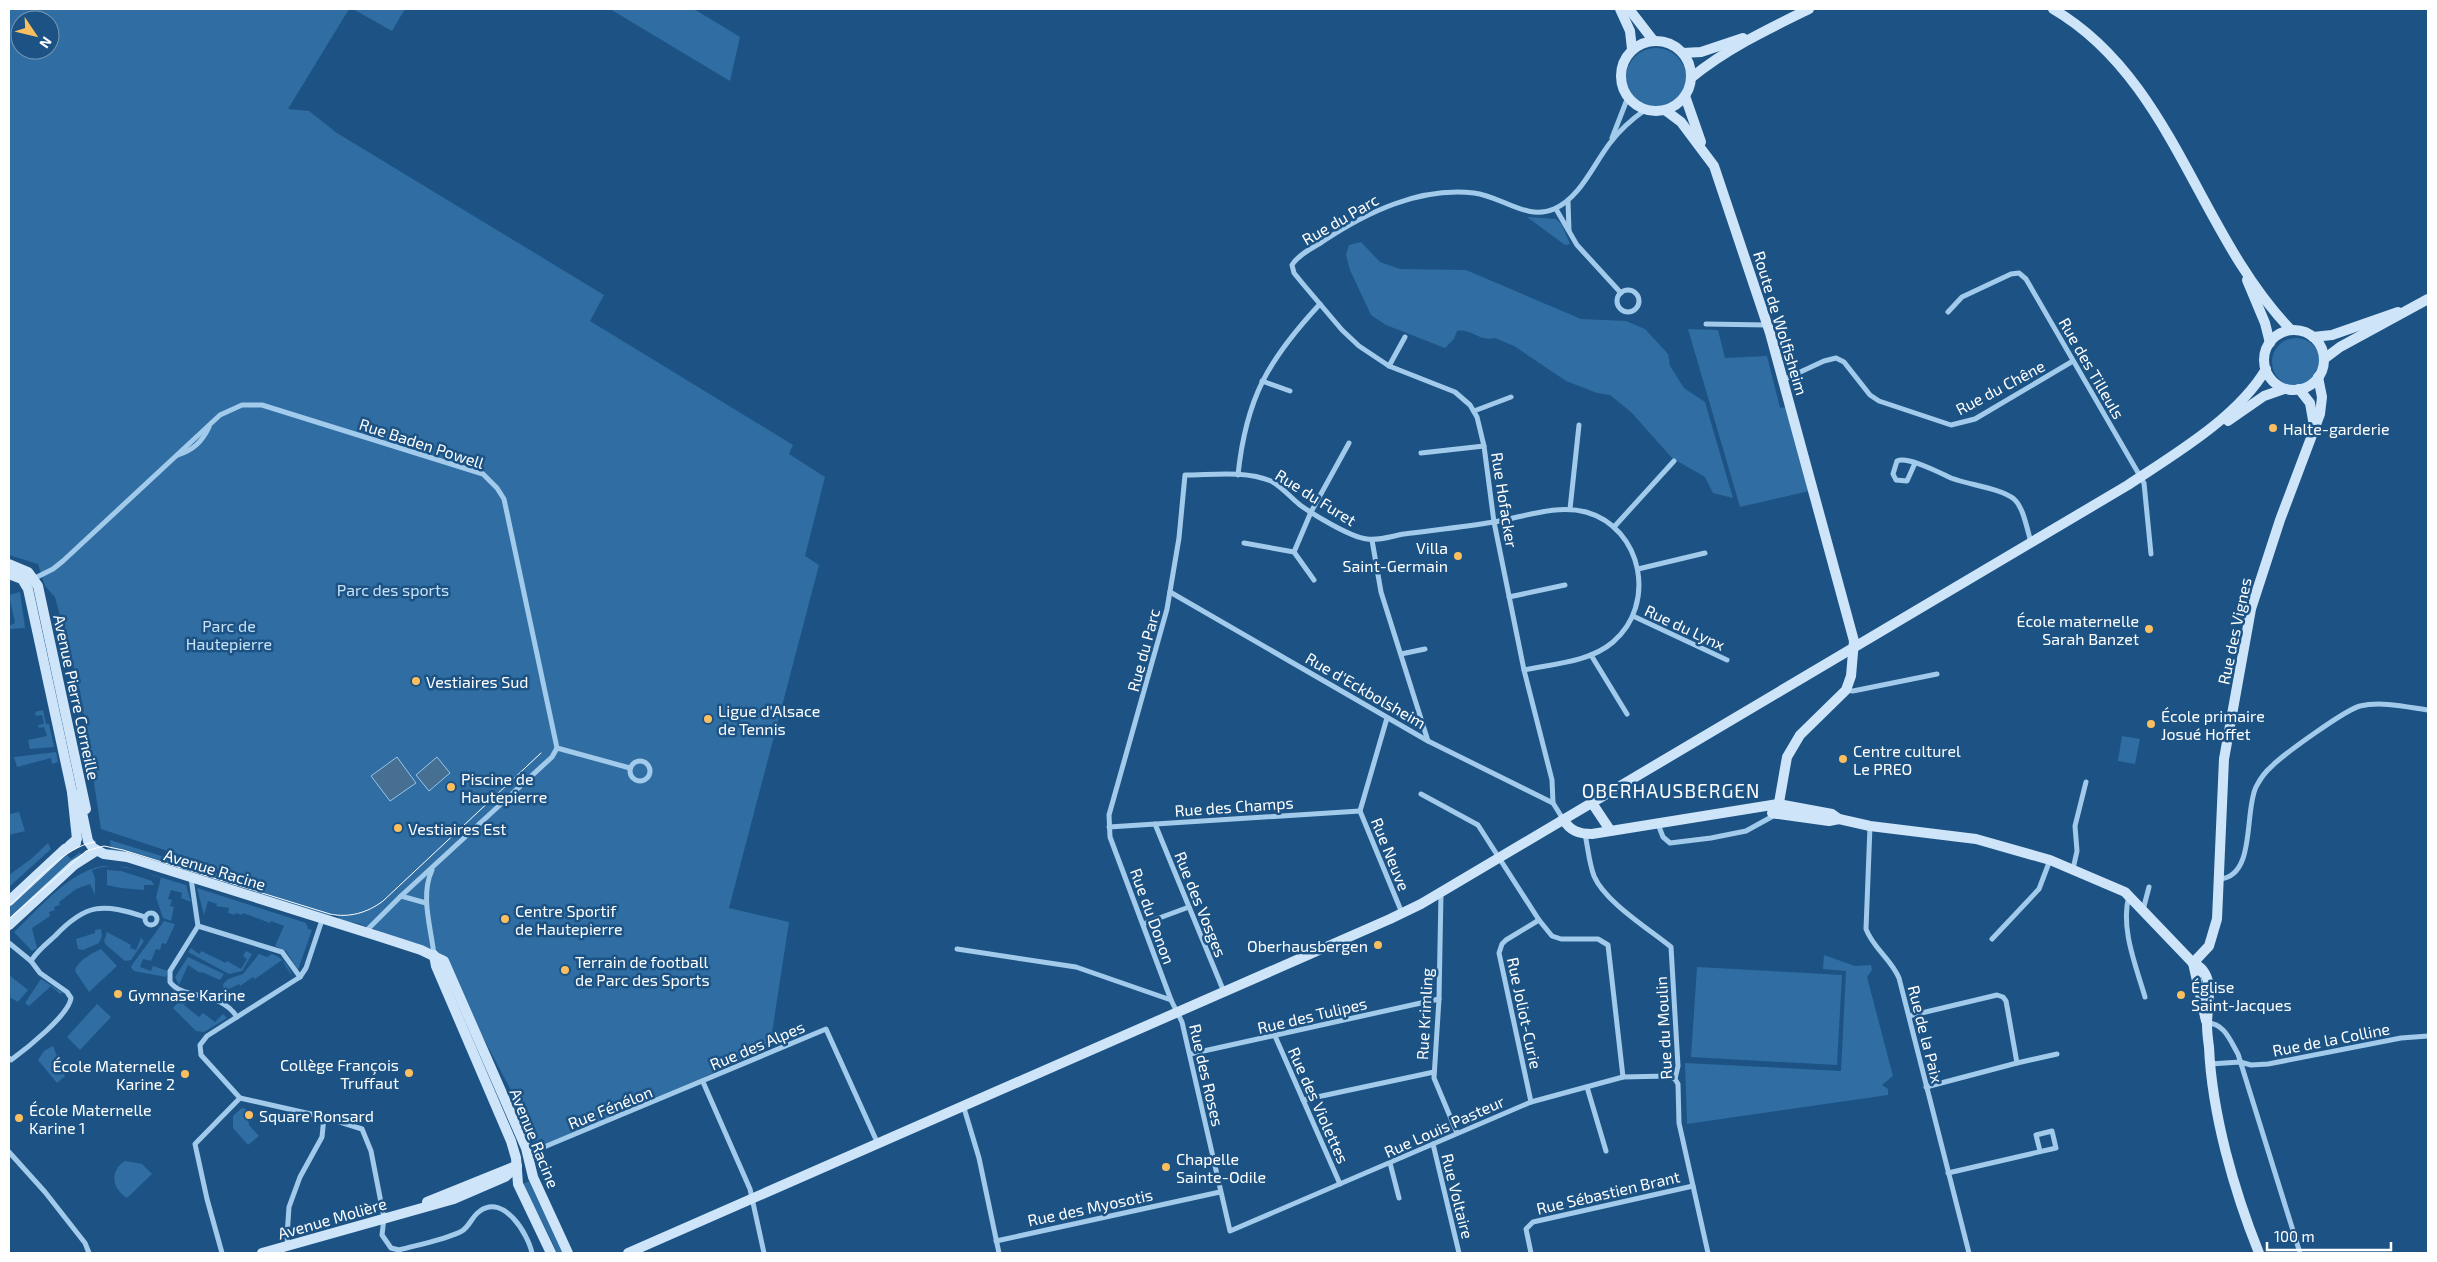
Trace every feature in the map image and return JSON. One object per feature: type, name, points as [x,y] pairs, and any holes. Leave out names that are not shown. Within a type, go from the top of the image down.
[{"type":"main road","points":[[1620,9],[1630,31],[1632,49]]},
{"type":"main road","points":[[1629,9],[1653,40]]},
{"type":"main road","points":[[1691,78],[1708,64],[1763,32],[1809,9]]},
{"type":"main road","points":[[2053,9],[2092,36],[2132,79],[2238,261],[2280,319],[2291,330]]},
{"type":"main road","points":[[1683,53],[1701,52],[1763,32]]},
{"type":"main road","points":[[1653,40],[1664,41],[1675,46],[1683,53],[1688,61],[1691,78],[1685,96],[1676,105],[1665,110],[1645,110],[1636,105],[1628,97],[1622,86],[1621,72],[1624,60],[1632,49],[1642,43],[1653,40]]},
{"type":"main road","name":"Route de Wolfisheim","points":[[1685,96],[1706,152],[1714,166],[1768,325],[1818,506],[1854,641],[1851,676],[1846,690]]},
{"type":"main road","name":"Route de Wolfisheim","points":[[1665,110],[1681,122],[1706,152]]},
{"type":"main road","points":[[2238,261],[2265,323],[2270,343]]},
{"type":"main road","points":[[2203,434],[2211,432],[2264,396],[2284,389],[2306,387],[2318,377],[2324,359],[2340,347],[2389,322],[2428,299]]},
{"type":"main road","points":[[2313,337],[2332,335],[2416,306]]},
{"type":"main road","points":[[2284,389],[2272,379],[2266,368],[2266,351],[2270,343],[2279,334],[2291,330],[2299,330],[2313,337],[2319,343],[2324,359]]},
{"type":"main road","points":[[628,1253],[964,1108],[1402,914],[1854,649],[2141,476],[2203,434],[2245,399],[2266,368]]},
{"type":"main road","name":"Rue des Vignes","points":[[2193,963],[2205,951],[2213,934],[2217,919],[2224,765],[2242,653],[2263,568],[2322,404],[2318,377]]},
{"type":"main road","points":[[2299,389],[2310,403],[2314,426]]},
{"type":"main road","points":[[9,564],[28,572],[29,580],[9,574]]},
{"type":"main road","name":"Avenue Pierre Corneille","points":[[29,580],[72,792],[77,839],[70,845]]},
{"type":"main road","name":"Avenue Pierre Corneille","points":[[29,580],[38,586],[91,840],[96,851]]},
{"type":"main road","points":[[1778,809],[1784,766],[1790,749],[1806,728],[1846,690]]},
{"type":"main road","points":[[9,901],[70,845],[91,840],[80,803],[72,792]]},
{"type":"main road","points":[[1592,803],[1610,830]]},
{"type":"main road","points":[[1563,819],[1572,830],[1585,834],[1754,810],[1778,809],[1829,821],[1839,819],[1870,826],[1976,839],[2050,860],[2129,896],[2193,963],[2204,971],[2208,981],[2207,1024],[2212,1087],[2236,1188],[2259,1253]]},
{"type":"main road","points":[[9,925],[74,865],[96,851]]},
{"type":"main road","name":"Avenue Racine","points":[[96,851],[107,855],[127,857],[364,932],[434,955],[444,962],[526,1148],[533,1178],[568,1253]]},
{"type":"main road","name":"Avenue Racine","points":[[434,955],[436,966],[516,1153],[518,1184],[551,1253]]},
{"type":"main road","name":"Avenue Molière","points":[[262,1253],[411,1210],[434,1206],[506,1177],[527,1157]]},
{"type":"street","name":"Rue du Parc","points":[[1610,143],[1623,116],[1628,97]]},
{"type":"street","name":"Rue du Parc","points":[[1294,272],[1292,265],[1297,259],[1332,235],[1379,210],[1411,198],[1432,194],[1474,193],[1493,197],[1527,211],[1544,212],[1556,209],[1568,201],[1610,143],[1630,120],[1645,110]]},
{"type":"street","points":[[1568,201],[1570,232]]},
{"type":"street","points":[[1556,209],[1582,251],[1620,293]]},
{"type":"street","name":"Rue Hofacker","points":[[1294,272],[1352,340],[1389,366],[1455,392],[1474,411],[1480,424],[1494,522],[1524,670],[1552,780],[1553,803],[1563,819]]},
{"type":"street","name":"Rue des Tilleuls","points":[[1948,312],[1962,297],[2011,274],[2019,273],[2026,279],[2141,476],[2146,487],[2151,554]]},
{"type":"street","points":[[1628,290],[1635,292],[1639,298],[1637,308],[1627,312],[1620,308],[1618,301],[1620,293],[1628,290]]},
{"type":"street","points":[[1238,474],[1247,419],[1262,381],[1287,340],[1320,304]]},
{"type":"street","points":[[1706,324],[1768,325]]},
{"type":"street","points":[[1389,366],[1405,338]]},
{"type":"street","name":"Rue du Chêne","points":[[1783,380],[1824,361],[1836,358],[1844,362],[1874,399],[1939,422],[1957,425],[1974,418],[2073,361]]},
{"type":"street","points":[[1262,381],[1290,391]]},
{"type":"street","points":[[1474,411],[1511,398]]},
{"type":"street","name":"Rue Baden Powell","points":[[29,580],[53,569],[175,455],[190,451],[204,438],[210,424],[231,409],[242,405],[262,405],[483,474],[497,488],[504,499],[557,748]]},
{"type":"street","points":[[1570,509],[1579,425]]},
{"type":"street","points":[[1294,552],[1311,512],[1349,442]]},
{"type":"street","points":[[1421,453],[1484,446]]},
{"type":"street","points":[[1915,463],[1907,481],[1896,480],[1893,474],[1897,461],[1902,459],[1915,463],[1955,480],[2012,498],[2018,505],[2031,542]]},
{"type":"street","points":[[1614,527],[1674,461]]},
{"type":"street","name":"Rue du Furet","points":[[1185,475],[1238,474],[1273,482],[1311,512],[1360,538],[1372,540],[1494,522]]},
{"type":"street","name":"Rue du Parc","points":[[1109,827],[1109,814],[1160,637],[1170,592],[1180,528],[1185,475]]},
{"type":"street","points":[[1494,522],[1550,510],[1570,509],[1595,515],[1614,527],[1627,542],[1638,569],[1640,589],[1633,616],[1622,634],[1613,642],[1591,655],[1524,670]]},
{"type":"street","points":[[1372,540],[1381,592],[1428,741]]},
{"type":"street","points":[[1244,543],[1294,552],[1314,580]]},
{"type":"street","points":[[1638,569],[1706,553]]},
{"type":"street","points":[[1509,597],[1564,585]]},
{"type":"street","name":"Rue d'Eckbolsheim","points":[[1170,592],[1386,718],[1553,803]]},
{"type":"street","name":"Rue du Lynx","points":[[1633,616],[1727,660]]},
{"type":"street","points":[[1401,654],[1425,650]]},
{"type":"street","points":[[1591,655],[1627,714]]},
{"type":"street","points":[[1846,690],[1853,691],[1937,674]]},
{"type":"street","points":[[2220,879],[2231,877],[2240,865],[2245,853],[2250,807],[2255,789],[2265,773],[2279,759],[2354,708],[2373,704],[2428,710]]},
{"type":"street","name":"Rue Neuve","points":[[1386,718],[1360,811],[1402,914]]},
{"type":"street","points":[[364,932],[552,757],[557,748],[630,768]]},
{"type":"street","points":[[640,760],[646,763],[650,772],[647,778],[638,781],[630,775],[630,768],[640,760]]},
{"type":"street","points":[[2073,869],[2077,851],[2075,826],[2086,782]]},
{"type":"street","points":[[1421,794],[1478,825],[1548,933],[1556,938],[1598,939],[1608,945],[1623,1077]]},
{"type":"street","points":[[1658,823],[1667,842],[1694,841],[1746,831],[1778,809]]},
{"type":"street","name":"Rue des Champs","points":[[1109,827],[1360,811]]},
{"type":"street","name":"Rue des Vosges","points":[[1156,824],[1224,993]]},
{"type":"street","name":"Rue de la Paix","points":[[1870,826],[1866,929],[1873,943],[1895,968],[1969,1253]]},
{"type":"street","name":"Rue du Donon","points":[[1109,827],[1110,837],[1171,1000],[1178,1012]]},
{"type":"street","name":"Rue du Moulin","points":[[1585,834],[1592,872],[1600,887],[1611,899],[1671,947],[1678,1066],[1675,1079],[1678,1084],[1680,1124],[1708,1253]]},
{"type":"street","points":[[1992,939],[2039,889],[2050,860]]},
{"type":"street","points":[[433,866],[426,884],[426,903],[434,955]]},
{"type":"street","points":[[191,878],[198,926],[170,971],[170,982],[180,991],[205,996],[225,1004],[237,1017]]},
{"type":"street","points":[[2143,910],[2149,887]]},
{"type":"street","name":"Rue Krimling","points":[[1440,892],[1439,999],[1434,1072],[1435,1085],[1456,1133]]},
{"type":"street","points":[[401,896],[426,903]]},
{"type":"street","points":[[2129,896],[2126,916],[2132,953],[2145,998]]},
{"type":"street","points":[[1143,924],[1189,906]]},
{"type":"street","points":[[30,961],[69,920],[78,914],[110,907],[145,917]]},
{"type":"street","points":[[322,920],[306,968],[300,977],[207,1036],[200,1045],[205,1062],[240,1098],[360,1127],[365,1133],[371,1151],[384,1218],[381,1224],[384,1241],[391,1248],[398,1250],[462,1231],[481,1210],[489,1208],[500,1209],[519,1224],[527,1237],[532,1253]]},
{"type":"street","name":"Rue Joliot-Curie","points":[[1531,1102],[1499,953],[1502,944],[1506,940],[1539,920]]},
{"type":"street","points":[[198,926],[282,952],[300,977]]},
{"type":"street","points":[[9,942],[42,975],[67,992],[71,1001],[67,1008],[10,1061]]},
{"type":"street","points":[[958,949],[1076,967],[1171,1000]]},
{"type":"street","points":[[1908,1016],[1997,995],[2003,997],[2006,1002],[2017,1063]]},
{"type":"street","name":"Rue des Tulipes","points":[[1190,1054],[1439,999]]},
{"type":"street","name":"Rue des Roses","points":[[1178,1012],[1190,1054],[1230,1231]]},
{"type":"street","points":[[2207,1024],[2216,1024],[2222,1028],[2240,1062],[2300,1253]]},
{"type":"street","name":"Rue des Alpes","points":[[764,1253],[750,1189],[703,1082],[826,1030],[878,1144]]},
{"type":"street","name":"Rue des Violettes","points":[[1275,1036],[1340,1184]]},
{"type":"street","name":"Rue de la Colline","points":[[2209,1064],[2240,1062],[2251,1065],[2268,1064],[2401,1038],[2428,1036]]},
{"type":"street","points":[[1926,1087],[2058,1054]]},
{"type":"street","points":[[1303,1100],[1434,1072]]},
{"type":"street","name":"Rue Louis Pasteur","points":[[1230,1231],[1531,1102],[1623,1077],[1668,1076],[1675,1079]]},
{"type":"street","name":"Rue Fénélon","points":[[527,1157],[544,1147],[703,1082]]},
{"type":"street","points":[[1587,1087],[1606,1151]]},
{"type":"street","points":[[222,1253],[194,1150],[195,1144],[240,1098]]},
{"type":"street","points":[[964,1108],[979,1158],[999,1253]]},
{"type":"street","points":[[288,1246],[289,1207],[300,1177],[322,1137],[324,1117]]},
{"type":"street","points":[[1948,1173],[2056,1148],[2052,1131],[2036,1135],[2040,1151]]},
{"type":"street","name":"Rue Voltaire","points":[[1432,1144],[1459,1253]]},
{"type":"street","points":[[9,1152],[45,1192],[85,1244],[89,1253]]},
{"type":"street","points":[[1390,1163],[1399,1198]]},
{"type":"street","name":"Rue Sébastien Brant","points":[[1531,1253],[1526,1229],[1533,1222],[1693,1186]]},
{"type":"street","name":"Rue des Myosotis","points":[[996,1241],[1220,1192]]},
{"type":"green space","name":"Parc des sports","points":[[9,9],[349,9],[288,109],[309,111],[337,133],[604,295],[590,321],[793,445],[789,454],[825,477],[805,556],[819,565],[729,908],[789,922],[770,1046],[702,1078],[536,1148],[516,1100],[438,952],[357,923],[338,920],[339,917],[331,913],[330,917],[111,850],[110,840],[265,888],[192,859],[101,829],[80,691],[55,597],[45,586],[38,564],[9,555]]},
{"type":"green space","points":[[353,9],[405,9],[392,31]]},
{"type":"green space","points":[[610,9],[694,9],[740,37],[730,81]]},
{"type":"green space","points":[[1656,48],[1672,53],[1677,57],[1681,62],[1686,78],[1681,94],[1677,99],[1672,103],[1656,108],[1640,103],[1635,99],[1631,94],[1626,78],[1631,62],[1635,57],[1640,53]]},
{"type":"green space","points":[[1527,217],[1556,219],[1562,225],[1570,244],[1565,245]]},
{"type":"green space","points":[[1361,242],[1380,262],[1400,269],[1466,270],[1581,319],[1626,321],[1645,329],[1668,354],[1670,366],[1684,388],[1705,402],[1733,498],[1713,493],[1705,477],[1672,458],[1631,412],[1610,395],[1597,393],[1566,381],[1514,346],[1495,338],[1489,339],[1467,331],[1457,331],[1454,339],[1445,348],[1386,325],[1371,315],[1350,270],[1346,255],[1349,245]]},
{"type":"green space","points":[[1688,329],[1718,330],[1725,358],[1767,356],[1780,408],[1786,407],[1809,491],[1740,507]]},
{"type":"green space","points":[[2291,338],[2301,338],[2310,342],[2316,348],[2320,362],[2316,376],[2310,382],[2301,386],[2291,386],[2282,382],[2276,376],[2272,367],[2272,357],[2276,348],[2282,342]]},
{"type":"green space","points":[[20,592],[25,628],[9,629],[9,626],[15,623],[9,595]]},
{"type":"green space","points":[[43,710],[46,724],[49,724],[54,747],[30,749],[28,740],[47,736],[44,727],[39,728],[38,725],[44,724],[42,715],[36,716],[35,712]]},
{"type":"green space","points":[[2122,736],[2140,739],[2135,764],[2118,761]]},
{"type":"green space","points":[[56,752],[58,762],[52,764],[51,758],[17,767],[14,757]]},
{"type":"green space","points":[[9,809],[10,814],[19,812],[25,831],[9,835]]},
{"type":"green space","points":[[48,843],[51,849],[9,887],[9,875],[31,859]]},
{"type":"green space","points":[[80,852],[83,857],[9,922],[9,904],[65,853],[71,859]]},
{"type":"green space","points":[[107,866],[92,870],[95,878],[95,895],[90,884],[76,889],[59,902],[60,905],[54,907],[55,910],[49,912],[50,916],[32,928],[37,948],[32,951],[14,932],[44,902],[66,884],[89,870]]},
{"type":"green space","points":[[107,870],[121,871],[152,881],[154,885],[144,885],[144,890],[107,885]]},
{"type":"green space","points":[[145,873],[186,885],[191,902],[181,898],[182,893],[171,890],[168,899],[172,900],[170,906],[174,907],[171,921],[163,918],[156,897],[161,878]]},
{"type":"green space","points":[[197,888],[306,923],[308,929],[312,930],[298,970],[286,951],[275,946],[284,926],[243,913],[242,915],[235,913],[235,915],[228,913],[229,908],[216,906],[217,904],[208,901],[204,915]]},
{"type":"green space","points":[[164,921],[175,924],[166,944],[162,943],[160,950],[156,949],[151,961],[143,959],[140,967],[151,971],[153,966],[168,971],[166,977],[134,971],[131,967],[132,965]]},
{"type":"green space","points":[[101,929],[102,936],[99,943],[83,950],[78,949],[76,939]]},
{"type":"green space","points":[[107,932],[131,945],[130,948],[136,950],[141,938],[144,941],[131,960],[125,961],[106,945],[104,941]]},
{"type":"green space","points":[[191,948],[199,954],[202,951],[241,969],[247,959],[243,956],[246,951],[252,954],[242,971],[229,974],[188,952]]},
{"type":"green space","points":[[101,949],[117,966],[89,992],[75,971],[76,967],[89,955]]},
{"type":"green space","points":[[259,954],[267,957],[272,954],[282,960],[255,979],[253,977],[240,986],[239,984],[227,990],[234,1001],[232,1002],[224,991],[223,984],[228,979],[243,974]]},
{"type":"green space","points":[[1824,955],[1855,966],[1871,965],[1872,970],[1867,977],[1893,1076],[1882,1085],[1888,1089],[1888,1095],[1687,1124],[1685,1063],[1841,1071],[1846,971],[1823,969]]},
{"type":"green space","points":[[188,957],[224,974],[220,980],[202,972],[200,973],[188,965],[179,985],[175,977]]},
{"type":"green space","points":[[282,960],[287,965],[292,976]]},
{"type":"green space","points":[[1697,967],[1842,975],[1837,1065],[1691,1057]]},
{"type":"green space","points":[[9,975],[28,990],[18,1002],[9,997]]},
{"type":"green space","points":[[41,979],[63,993],[60,994],[51,986],[29,1006],[25,1003]]},
{"type":"green space","points":[[185,995],[191,997],[184,1005],[199,1017],[203,1013],[215,1022],[223,1014],[227,1018],[204,1032],[196,1031],[173,1008]]},
{"type":"green space","points":[[97,1004],[111,1017],[80,1050],[67,1037]]},
{"type":"green space","points":[[53,1046],[65,1076],[57,1083],[38,1060],[44,1051]]},
{"type":"green space","points":[[242,1108],[246,1109],[249,1125],[259,1136],[248,1145],[233,1128],[233,1116]]},
{"type":"green space","points":[[125,1161],[142,1164],[152,1174],[127,1198],[118,1190],[114,1180],[116,1170]]},
{"type":"green space","points":[[529,1181],[564,1253],[557,1253],[527,1193],[523,1184]]},
{"type":"shaded area","points":[[397,757],[416,783],[390,801],[371,776]]},
{"type":"shaded area","points":[[437,757],[450,773],[429,791],[416,775]]},
{"type":"tram line","points":[[9,919],[86,851],[104,846],[123,850],[330,914],[358,914],[371,909],[383,901],[541,753]]},
{"type":"tram line","points":[[9,906],[60,859],[83,845],[95,842]]},
{"type":"place","name":"Halte-garderie","points":[[2273,428]]},
{"type":"place","name":"Villa Saint-Germain","points":[[1458,556]]},
{"type":"place","name":"École maternelle Sarah Banzet","points":[[2149,629]]},
{"type":"place","name":"Vestiaires Sud","points":[[416,681]]},
{"type":"place","name":"Ligue d'Alsace de Tennis","points":[[708,719]]},
{"type":"place","name":"École primaire Josué Hoffet","points":[[2151,724]]},
{"type":"place","name":"Centre culturel Le PREO","points":[[1843,759]]},
{"type":"place","name":"Piscine de Hautepierre","points":[[451,787]]},
{"type":"place","name":"Vestiaires Est","points":[[398,828]]},
{"type":"place","name":"Centre Sportif de Hautepierre","points":[[505,919]]},
{"type":"place","name":"Oberhausbergen","points":[[1378,945]]},
{"type":"place","name":"Terrain de football de Parc des Sports","points":[[565,970]]},
{"type":"place","name":"Gymnase Karine","points":[[118,994]]},
{"type":"place","name":"Église Saint-Jacques","points":[[2181,995]]},
{"type":"place","name":"Collège François Truffaut","points":[[409,1073]]},
{"type":"place","name":"École Maternelle Karine 2","points":[[185,1074]]},
{"type":"place","name":"Square Ronsard","points":[[249,1115]]},
{"type":"place","name":"École Maternelle Karine 1","points":[[19,1118]]},
{"type":"place","name":"Chapelle Sainte-Odile","points":[[1166,1167]]},
{"type":"district","name":"OBERHAUSBERGEN","points":[[1671,790]]},
{"type":"park label","name":"Parc de Hautepierre","points":[[229,634]]}]
